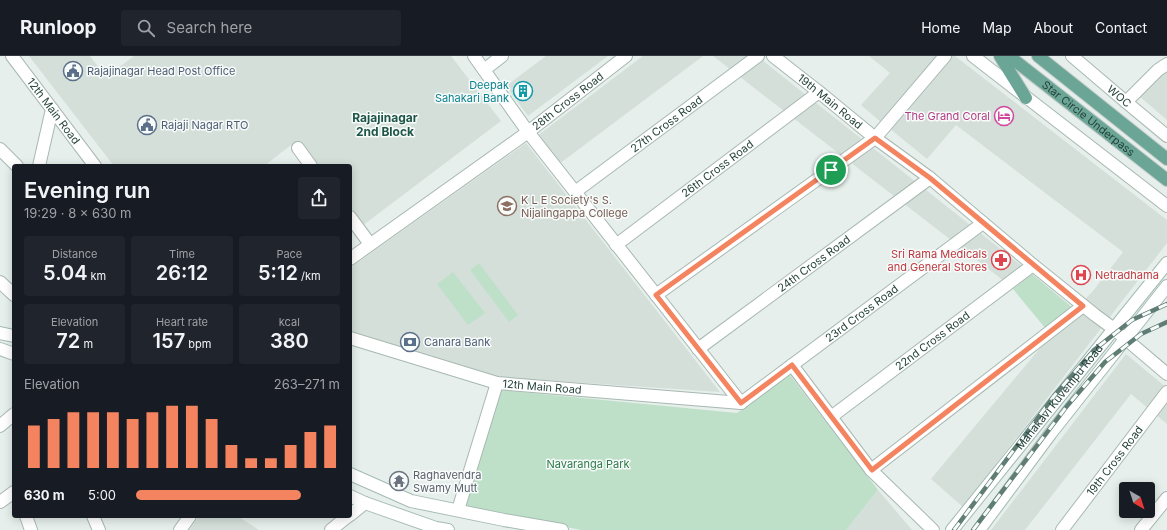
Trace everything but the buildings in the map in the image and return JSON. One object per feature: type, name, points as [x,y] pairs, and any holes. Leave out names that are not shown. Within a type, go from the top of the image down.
[{"type":"main road","points":[[1000,56],[1026,98]]},
{"type":"main road","name":"Star Circle Underpass","points":[[1009,56],[1167,180]]},
{"type":"main road","name":"Star Circle Underpass","points":[[1038,56],[1167,159]]},
{"type":"street","name":"12th Main Road","points":[[12,56],[93,164]]},
{"type":"street","points":[[474,56],[528,132],[741,403]]},
{"type":"street","points":[[484,70],[502,56]]},
{"type":"street","name":"28th Cross Road","points":[[352,258],[528,132],[626,56]]},
{"type":"street","name":"27th Cross Road","points":[[576,192],[758,56]]},
{"type":"street","name":"19th Main Road","points":[[773,56],[875,138],[930,178],[1033,265],[1114,329],[1167,374]]},
{"type":"street","points":[[656,295],[875,138],[945,56]]},
{"type":"street","points":[[972,56],[1167,206]]},
{"type":"street","name":"WOC","points":[[1079,58],[1126,102],[1167,136]]},
{"type":"street","points":[[1126,102],[1158,70],[1167,64]]},
{"type":"street","name":"26th Cross Road","points":[[616,245],[819,92]]},
{"type":"street","points":[[39,164],[52,110]]},
{"type":"street","points":[[298,148],[310,164]]},
{"type":"street","points":[[0,150],[15,164]]},
{"type":"street","name":"24th Cross Road","points":[[698,349],[930,178]]},
{"type":"street","points":[[352,220],[370,244]]},
{"type":"street","name":"23rd Cross Road","points":[[741,403],[983,223]]},
{"type":"street","name":"Mahakavi Kuvempu Road","points":[[952,530],[1167,264]]},
{"type":"street","name":"22nd Cross Road","points":[[831,417],[1033,265]]},
{"type":"street","points":[[0,282],[12,293]]},
{"type":"street","name":"Mahakavi Kuvempu Road","points":[[979,530],[1051,433],[1167,286]]},
{"type":"street","points":[[872,470],[1083,306]]},
{"type":"street","points":[[0,333],[12,334]]},
{"type":"street","name":"12th Main Road","points":[[352,339],[496,383],[741,403]]},
{"type":"street","points":[[0,349],[12,353]]},
{"type":"street","points":[[792,365],[872,470],[933,530]]},
{"type":"street","points":[[458,510],[496,383]]},
{"type":"street","name":"19th Cross Road","points":[[1062,530],[1167,392]]},
{"type":"street","points":[[0,426],[12,416]]},
{"type":"street","points":[[352,475],[411,501],[562,530]]},
{"type":"street","points":[[0,502],[12,493]]},
{"type":"street","points":[[352,497],[434,529],[448,530]]},
{"type":"street","points":[[1141,530],[1167,498]]},
{"type":"street","points":[[352,513],[365,503]]},
{"type":"street","points":[[27,518],[32,530]]},
{"type":"street","points":[[94,518],[99,530]]},
{"type":"street","points":[[180,530],[189,518]]},
{"type":"street","points":[[331,530],[345,518]]},
{"type":"shaded area","points":[[29,56],[90,56],[106,77],[134,56],[451,56],[501,121],[354,232],[352,229],[352,164],[305,164],[291,145],[267,164],[112,164]]},
{"type":"shaded area","points":[[546,56],[608,56],[528,116],[506,86]]},
{"type":"shaded area","points":[[643,56],[703,56],[559,164],[537,136]]},
{"type":"shaded area","points":[[713,56],[757,56],[1032,274],[1013,288]]},
{"type":"shaded area","points":[[869,56],[941,56],[882,123],[861,105],[890,73]]},
{"type":"shaded area","points":[[949,56],[955,56],[1167,220],[1167,243],[963,507],[931,479],[1056,329],[1093,291],[1123,252],[956,125],[927,159],[889,128]]},
{"type":"shaded area","points":[[1167,70],[1167,120],[1138,95]]},
{"type":"shaded area","name":"K L E Society's S. Nijalingappa College","points":[[526,143],[720,392],[496,377],[352,332],[352,267]]},
{"type":"shaded area","points":[[1126,354],[1167,388],[1167,424],[1131,394],[1025,530],[991,530]]},
{"type":"shaded area","points":[[878,490],[912,530],[846,530]]},
{"type":"shaded area","points":[[198,518],[240,518],[259,530],[189,530]]},
{"type":"green space","points":[[479,263],[518,315],[509,322],[470,270]]},
{"type":"green space","points":[[453,272],[485,313],[468,325],[437,284]]},
{"type":"green space","points":[[1032,274],[1073,308],[1046,329],[1013,289]]},
{"type":"green space","name":"Navaranga Park","points":[[790,375],[878,490],[846,530],[581,530],[466,506],[501,390],[737,413]]},
{"type":"railway","points":[[954,530],[1054,396],[1094,350],[1132,320],[1167,304]]},
{"type":"railway","points":[[973,530],[1067,406],[1105,362],[1141,334],[1167,322]]},
{"type":"place","name":"Rajajinagar Head Post Office","points":[[73,71]]},
{"type":"place","name":"Deepak Sahakari Bank","points":[[523,91]]},
{"type":"place","name":"The Grand Coral","points":[[1004,116]]},
{"type":"place","name":"Rajaji Nagar RTO","points":[[147,125]]},
{"type":"place","name":"K L E Society's S. Nijalingappa College","points":[[507,206]]},
{"type":"place","name":"Sri Rama Medicals and General Stores","points":[[1001,260]]},
{"type":"place","name":"Netradhama","points":[[1081,275]]},
{"type":"place","name":"Canara Bank","points":[[410,342]]},
{"type":"place","name":"Raghavendra Swamy Mutt","points":[[399,481]]},
{"type":"district","name":"Rajajinagar 2nd Block","points":[[385,124]]},
{"type":"route","points":[[875,138],[930,178],[1083,306],[872,470],[792,365],[741,403],[656,295],[831,170],[875,138]]}]
